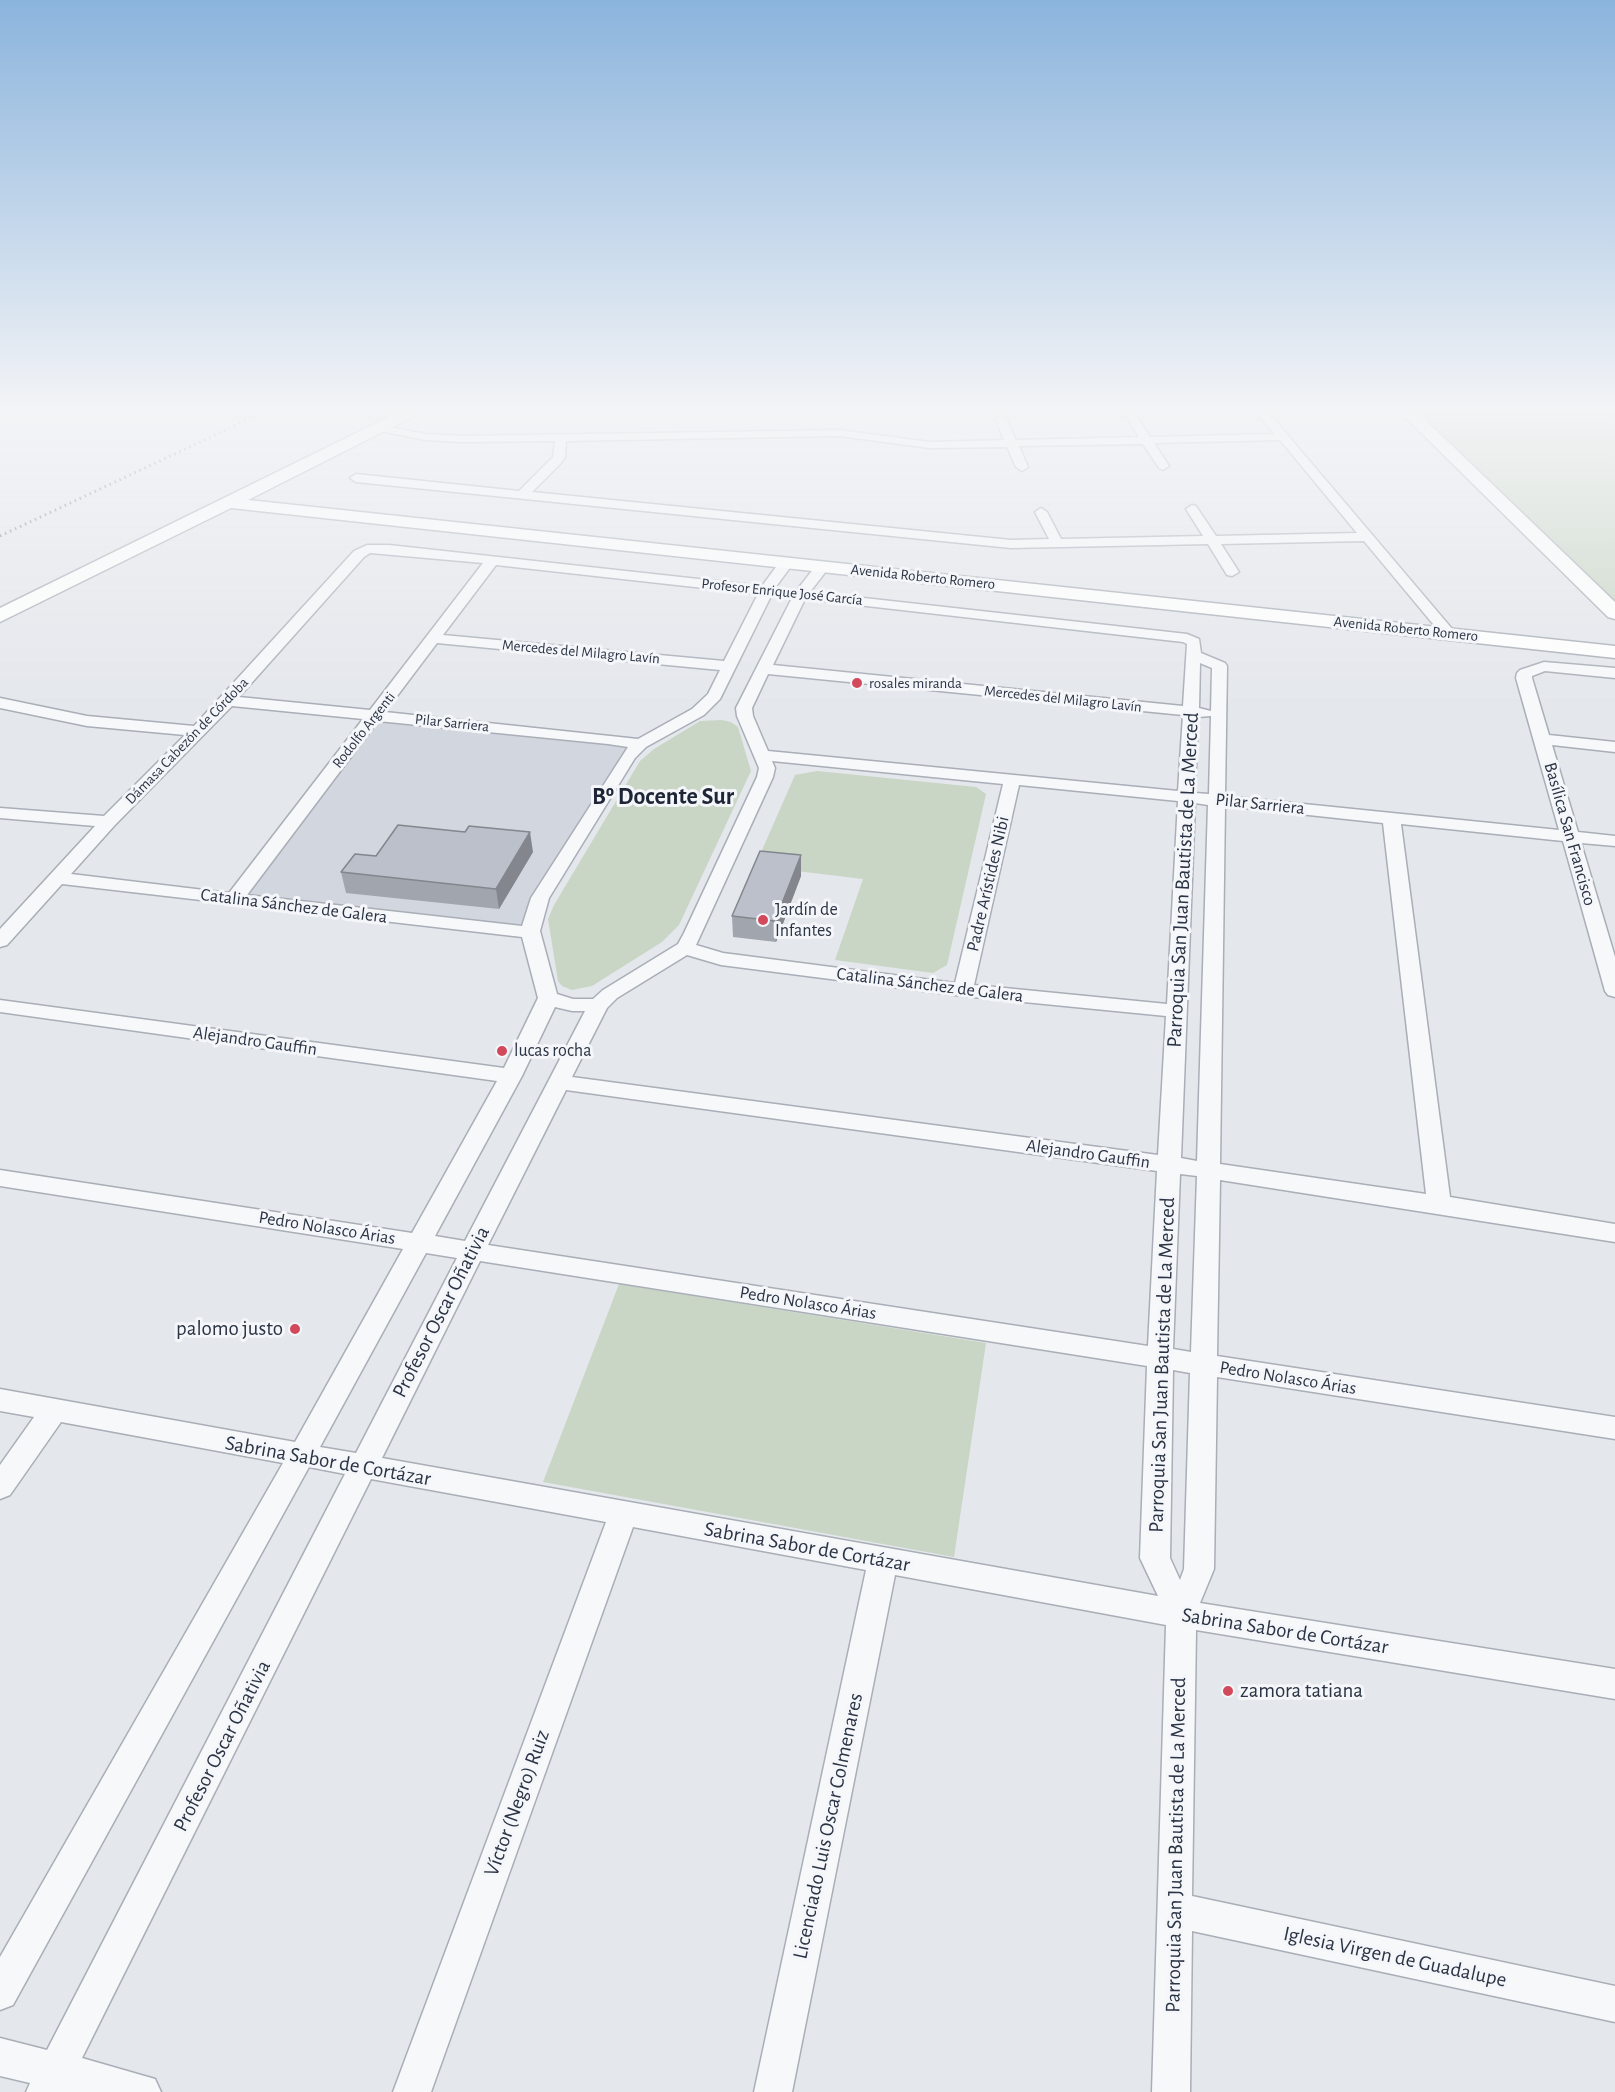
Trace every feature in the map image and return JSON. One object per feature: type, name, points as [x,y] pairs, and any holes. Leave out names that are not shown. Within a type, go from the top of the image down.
[{"type":"main road","points":[[0,616],[217,510]]},
{"type":"main road","name":"Avenida Roberto Romero","points":[[293,510],[1615,652]]},
{"type":"main road","points":[[1509,510],[1615,613]]},
{"type":"street","points":[[672,510],[980,542],[1057,543],[1368,537]]},
{"type":"street","points":[[1192,510],[1232,572]]},
{"type":"street","points":[[1344,510],[1448,633]]},
{"type":"street","points":[[1041,512],[1057,543]]},
{"type":"street","name":"Profesor Enrique José García","points":[[378,548],[800,595],[1191,647]]},
{"type":"street","name":"Dámasa Cabezón de Córdoba","points":[[0,941],[108,822],[228,701],[359,554],[367,549],[378,548]]},
{"type":"street","name":"Rodolfo Argenti","points":[[234,899],[493,560]]},
{"type":"street","points":[[727,705],[715,696],[766,591],[788,562]]},
{"type":"street","points":[[0,1992],[511,1076],[548,998],[530,931],[540,898],[629,755],[640,744],[727,705],[764,669],[800,595],[823,566]]},
{"type":"street","name":"Mercedes del Milagro Lavín","points":[[434,638],[728,666]]},
{"type":"street","points":[[1181,1614],[1200,1569],[1220,666],[1191,647]]},
{"type":"street","name":"Parroquia San Juan Bautista de La Merced","points":[[1171,2092],[1181,1614],[1155,1558],[1168,1165],[1189,797],[1191,647]]},
{"type":"street","name":"Basílica San Francisco","points":[[1615,673],[1544,666],[1525,673],[1524,678],[1570,836],[1610,951],[1615,991]]},
{"type":"street","name":"Mercedes del Milagro Lavín","points":[[764,669],[1219,715]]},
{"type":"street","name":"Pilar Sarriera","points":[[228,701],[640,744]]},
{"type":"street","points":[[0,703],[98,723],[197,731]]},
{"type":"street","name":"Profesor Oscar Oñativia","points":[[50,2082],[365,1467],[472,1250],[598,1005],[610,994],[684,948],[694,933],[761,789],[767,768],[745,716],[727,705]]},
{"type":"street","points":[[1543,739],[1615,747]]},
{"type":"street","name":"Pilar Sarriera","points":[[762,756],[792,756],[1615,841]]},
{"type":"street","name":"Padre Arístides Nibi","points":[[963,990],[1012,779]]},
{"type":"street","points":[[0,813],[108,822]]},
{"type":"street","points":[[1391,818],[1439,1204]]},
{"type":"street","name":"Catalina Sánchez de Galera","points":[[57,878],[512,932],[530,931]]},
{"type":"street","name":"Catalina Sánchez de Galera","points":[[684,948],[722,959],[963,990],[1177,1011]]},
{"type":"street","points":[[548,998],[572,1005],[598,1005]]},
{"type":"street","name":"Alejandro Gauffin","points":[[0,1006],[511,1076]]},
{"type":"street","name":"Alejandro Gauffin","points":[[560,1082],[1208,1170],[1615,1233]]},
{"type":"street","name":"Pedro Nolasco Árias","points":[[0,1178],[1615,1428]]},
{"type":"street","name":"Sabrina Sabor de Cortázar","points":[[0,1400],[623,1515],[1181,1614],[1615,1684]]},
{"type":"street","points":[[0,1487],[54,1410]]},
{"type":"street","name":"Víctor (Negro) Ruiz","points":[[412,2092],[623,1515]]},
{"type":"street","name":"Licenciado Luis Oscar Colmenares","points":[[773,2092],[884,1560]]},
{"type":"street","name":"Iglesia Virgen de Guadalupe","points":[[1175,1910],[1615,2004]]},
{"type":"street","points":[[0,2057],[50,2082],[142,2092]]},
{"type":"shaded area","points":[[376,716],[639,745],[628,755],[530,931],[234,898]]},
{"type":"green space","points":[[1514,510],[1615,510],[1615,605]]},
{"type":"green space","points":[[722,720],[738,727],[751,771],[679,925],[662,942],[592,986],[572,990],[562,986],[558,981],[548,919],[554,905],[640,761],[654,749],[700,721]]},
{"type":"green space","points":[[817,771],[976,787],[986,794],[947,965],[933,973],[835,960],[863,879],[755,866],[795,775]]},
{"type":"green space","points":[[619,1284],[986,1343],[954,1557],[543,1482]]},
{"type":"building","points":[[398,825],[465,832],[469,826],[530,832],[496,889],[341,872],[355,854],[376,856]]},
{"type":"building","points":[[760,851],[801,855],[775,921],[732,916]]},
{"type":"railway","points":[[0,536],[56,510]]},
{"type":"place","name":"rosales miranda","points":[[857,683]]},
{"type":"place","name":"Jardín de Infantes","points":[[763,920]]},
{"type":"place","name":"lucas rocha","points":[[502,1051]]},
{"type":"place","name":"palomo justo","points":[[295,1329]]},
{"type":"place","name":"zamora tatiana","points":[[1228,1691]]},
{"type":"district","name":"Bº Docente Sur","points":[[663,797]]}]
